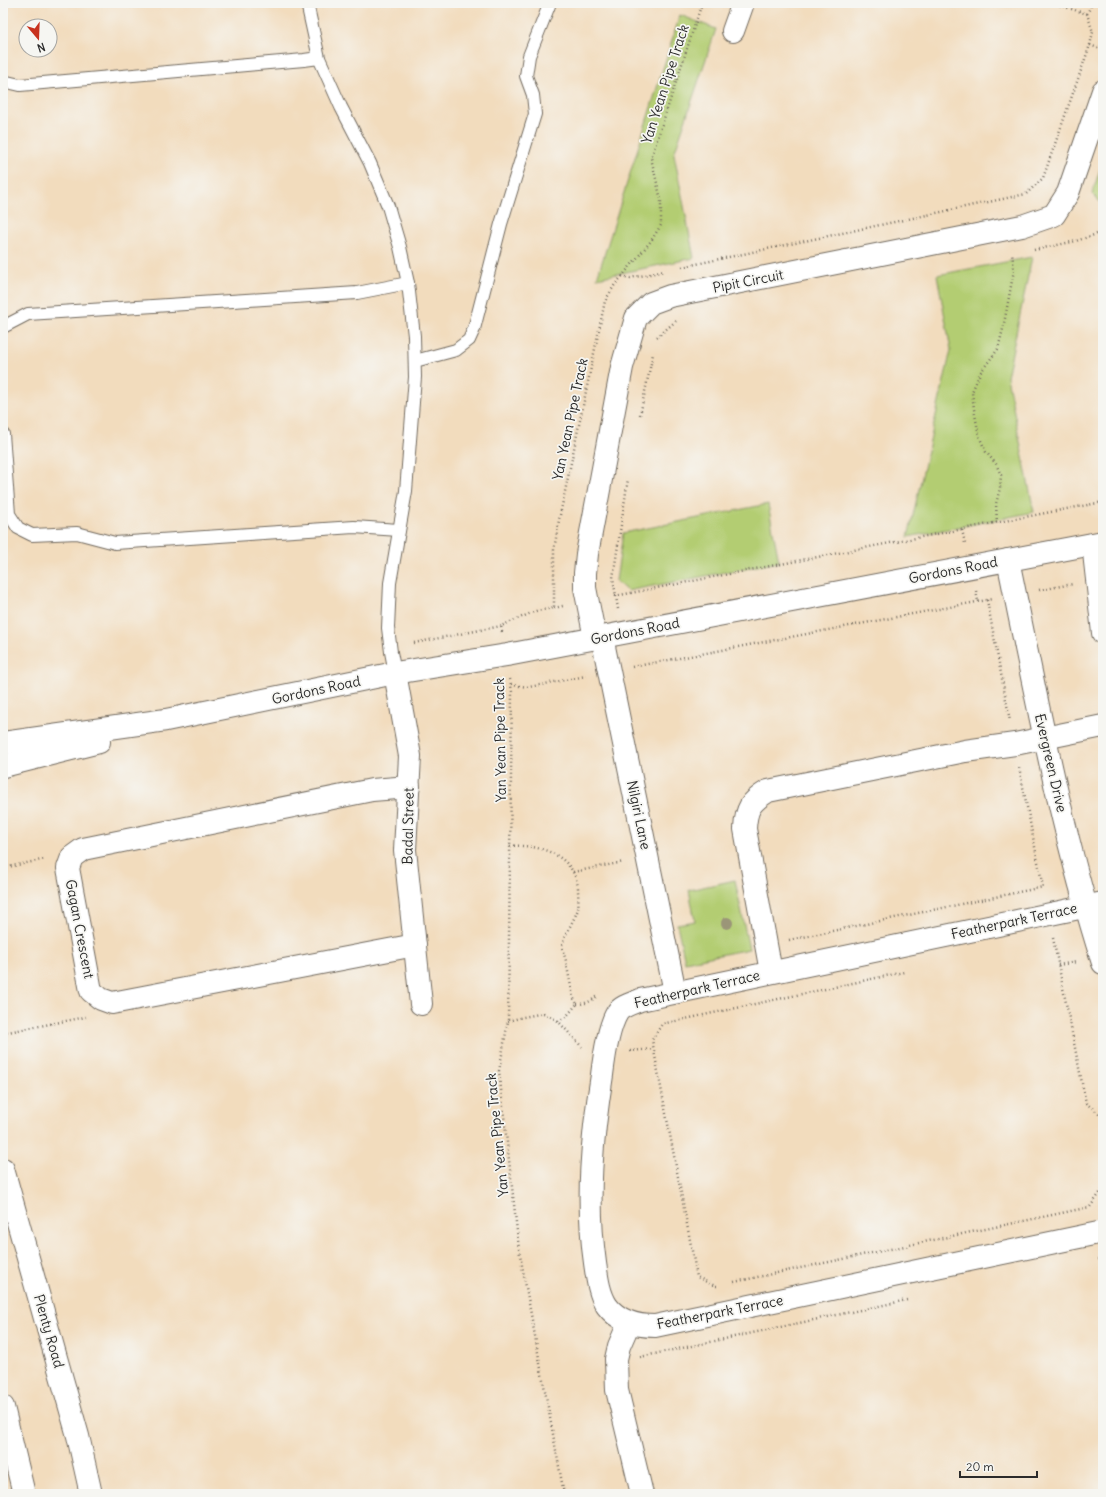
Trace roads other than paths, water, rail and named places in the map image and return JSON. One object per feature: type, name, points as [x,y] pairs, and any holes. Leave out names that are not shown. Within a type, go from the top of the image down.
[{"type":"main road","points":[[733,30],[743,3]]},
{"type":"main road","name":"Pipit Circuit","points":[[599,638],[588,602],[585,580],[587,554],[622,366],[636,318],[651,304],[670,296],[1022,226],[1054,215],[1068,193],[1103,91]]},
{"type":"main road","points":[[1098,543],[1098,579],[1103,633]]},
{"type":"main road","name":"Gordons Road","points":[[3,743],[166,720],[395,673],[599,638],[1098,543]]},
{"type":"main road","name":"Evergreen Drive","points":[[1008,560],[1044,738],[1094,904],[1103,964]]},
{"type":"main road","name":"Nilgiri Lane","points":[[599,638],[648,858],[675,992]]},
{"type":"main road","name":"Badal Street","points":[[395,673],[410,756],[405,850],[421,1004]]},
{"type":"main road","name":"Gordons Road","points":[[3,766],[93,744],[166,720]]},
{"type":"main road","points":[[772,972],[745,829],[746,815],[757,797],[768,791],[965,751],[1015,744],[1103,726]]},
{"type":"main road","points":[[3,780],[74,756],[136,730]]},
{"type":"main road","name":"Gagan Crescent","points":[[409,787],[372,790],[83,849],[72,857],[68,868],[92,991],[101,999],[112,1003],[415,945]]},
{"type":"main road","name":"Featherpark Terrace","points":[[1094,904],[675,992],[640,1000],[618,1011],[614,1018],[605,1050],[595,1118],[590,1202],[592,1244],[601,1292],[607,1305],[615,1314],[629,1323],[639,1326],[656,1326],[1103,1232]]},
{"type":"main road","name":"Plenty Road","points":[[3,1169],[78,1436],[91,1494]]},
{"type":"main road","points":[[629,1323],[619,1346],[615,1371],[617,1390],[642,1494]]},
{"type":"main road","points":[[3,1407],[24,1494]]},
{"type":"lane","points":[[307,3],[319,58],[341,107],[370,163],[388,206],[400,247],[408,283],[416,377],[406,491],[398,530],[390,584],[388,628],[395,673]]},
{"type":"lane","points":[[415,361],[456,350],[469,340],[474,329],[501,224],[535,114],[533,95],[526,76],[529,56],[550,3]]},
{"type":"lane","points":[[3,81],[20,85],[319,58]]},
{"type":"lane","points":[[3,327],[28,314],[357,293],[408,283]]},
{"type":"lane","points":[[3,434],[9,514],[18,528],[32,535],[77,533],[115,543],[354,527],[398,530]]}]
